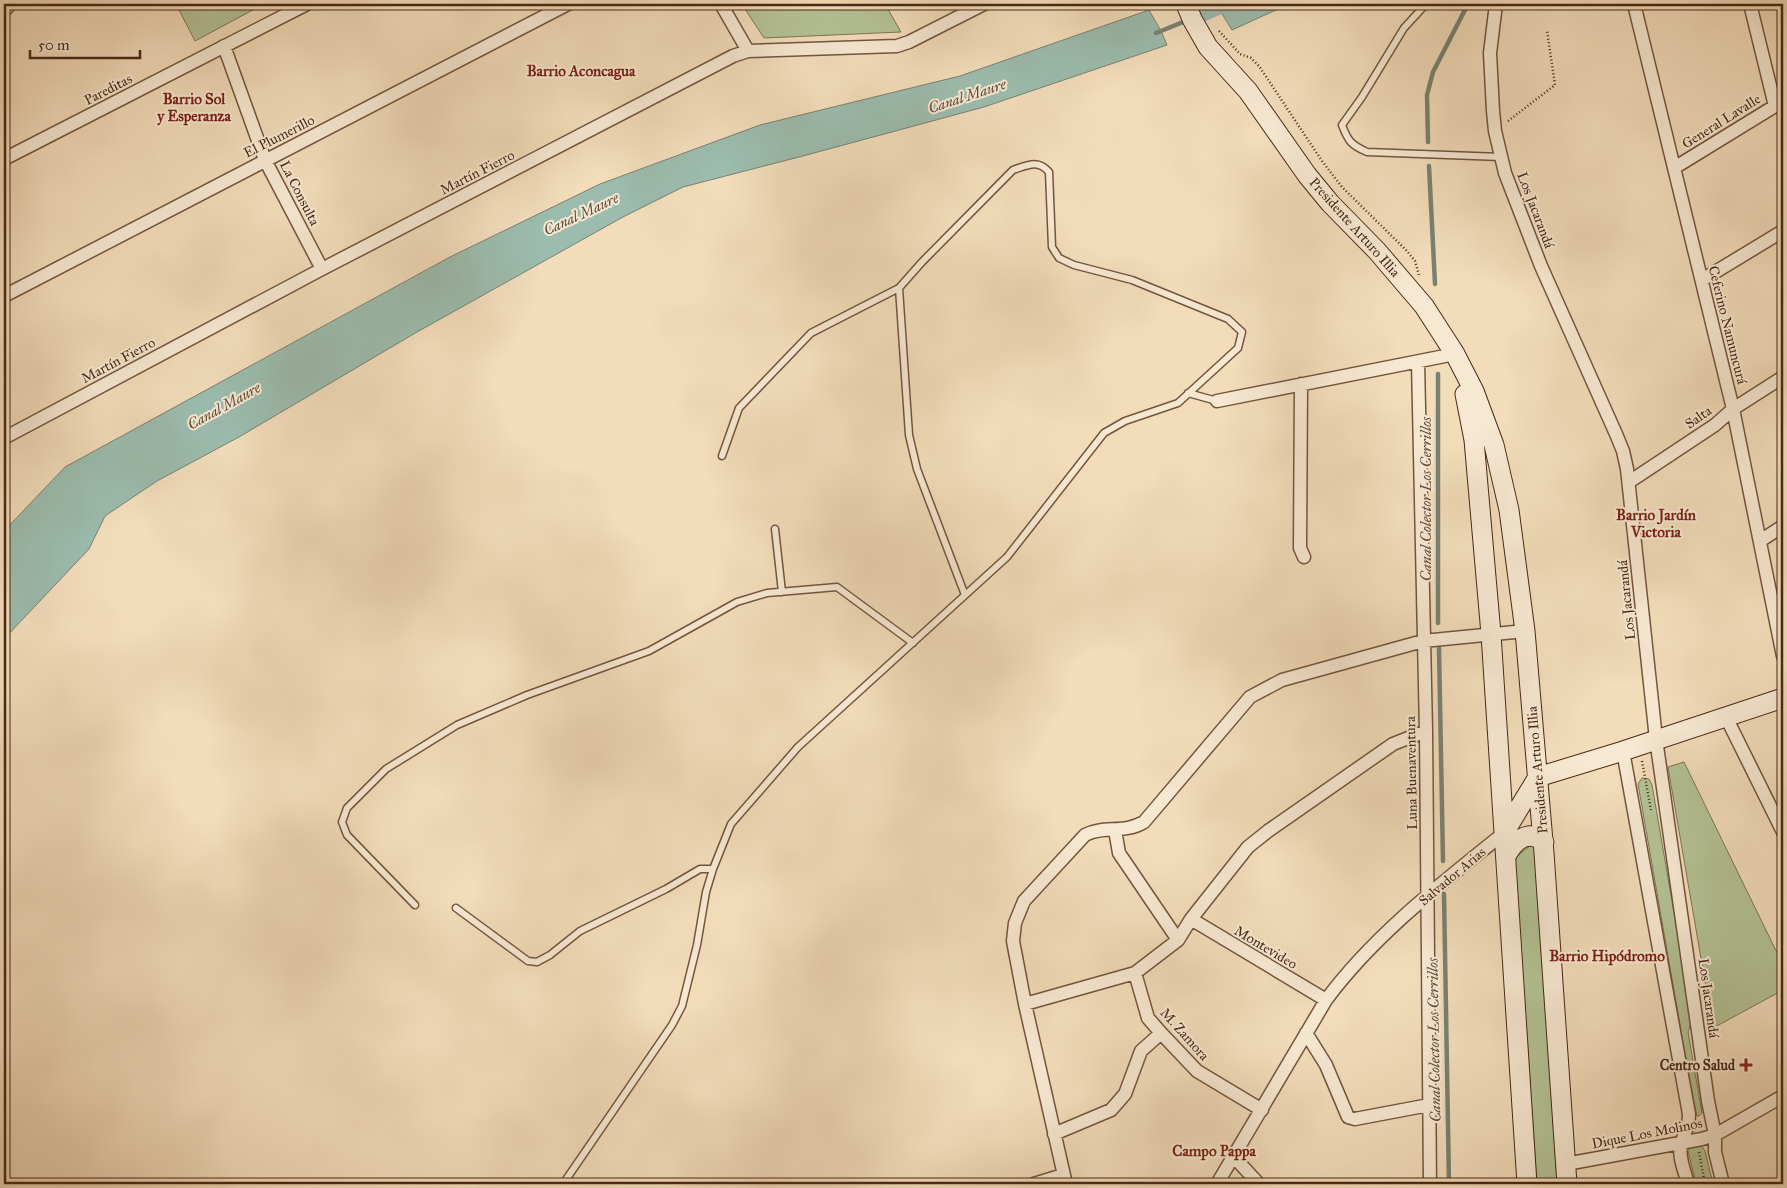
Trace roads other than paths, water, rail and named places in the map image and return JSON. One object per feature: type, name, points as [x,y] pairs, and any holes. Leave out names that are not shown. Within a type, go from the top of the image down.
[{"type":"street","name":"Pareditas","points":[[4,159],[307,4]]},
{"type":"street","name":"El Plumerillo","points":[[4,296],[568,4]]},
{"type":"street","points":[[721,4],[748,51]]},
{"type":"street","name":"Martín Fierro","points":[[4,438],[322,268],[734,56],[748,51],[897,46],[909,42],[984,4]]},
{"type":"street","name":"Los Jacarandá","points":[[1496,4],[1490,53],[1494,131],[1505,173],[1535,250],[1623,451],[1629,482],[1656,739],[1708,1101],[1715,1135],[1715,1152],[1723,1184]]},
{"type":"street","name":"Ceferino Namuncurá","points":[[1634,4],[1733,409],[1783,656]]},
{"type":"street","points":[[1750,4],[1779,103]]},
{"type":"street","name":"Presidente Arturo Illia","points":[[1189,11],[1208,47],[1252,96],[1307,175],[1330,203],[1377,251],[1420,301],[1458,360],[1474,391],[1494,445],[1509,510],[1525,631],[1544,842],[1567,1184]]},
{"type":"street","name":"La Consulta","points":[[224,46],[265,160],[322,268]]},
{"type":"street","name":"General Lavalle","points":[[1674,168],[1779,103]]},
{"type":"street","points":[[1702,280],[1783,231]]},
{"type":"street","points":[[1217,401],[1418,362],[1458,360]]},
{"type":"street","name":"Presidente Arturo Illia","points":[[1458,360],[1474,440],[1491,634],[1526,1184]]},
{"type":"street","name":"Luna Buenaventura","points":[[1418,362],[1426,732],[1430,1184]]},
{"type":"street","name":"Salta","points":[[1629,482],[1715,424],[1733,409],[1783,377]]},
{"type":"street","points":[[1301,384],[1300,548],[1304,557]]},
{"type":"street","points":[[1760,541],[1783,526]]},
{"type":"street","points":[[1034,1184],[1064,1180],[1024,1004],[1013,941],[1015,923],[1024,902],[1085,835],[1094,830],[1135,828],[1144,822],[1250,697],[1282,680],[1423,641],[1525,631]]},
{"type":"street","points":[[1538,777],[1623,752],[1656,739],[1783,698]]},
{"type":"street","points":[[1726,716],[1783,832]]},
{"type":"street","points":[[1024,1004],[1135,973],[1178,940],[1191,919],[1248,847],[1393,744],[1426,732]]},
{"type":"street","points":[[1623,752],[1689,1114],[1688,1128],[1681,1144],[1681,1157],[1688,1184]]},
{"type":"street","name":"Salvador Arias","points":[[1217,1184],[1326,1000],[1346,974],[1427,895],[1504,833],[1538,777]]},
{"type":"street","points":[[1116,830],[1120,853],[1178,940]]},
{"type":"street","points":[[1506,856],[1515,842],[1524,837],[1534,836],[1544,842]]},
{"type":"street","name":"Montevideo","points":[[1191,919],[1326,1000]]},
{"type":"street","name":"M. Zamora","points":[[1135,973],[1148,1018],[1161,1033],[1197,1071],[1262,1110]]},
{"type":"street","points":[[1054,1134],[1111,1110],[1125,1094],[1140,1051],[1161,1033]]},
{"type":"street","points":[[1306,1033],[1326,1065],[1348,1117],[1355,1119],[1429,1105]]},
{"type":"street","name":"Dique Los Molinos","points":[[1566,1164],[1702,1140],[1715,1135],[1783,1096]]},
{"type":"street","points":[[1233,1156],[1259,1184]]},
{"type":"lane","points":[[1426,4],[1404,28],[1362,97],[1342,124],[1346,136],[1352,146],[1367,152],[1501,157]]},
{"type":"lane","points":[[563,1184],[672,1025],[682,1006],[698,945],[706,892],[731,824],[798,747],[1007,557],[1104,433],[1125,421],[1178,403],[1238,348],[1242,332],[1228,319],[1132,280],[1074,265],[1059,258],[1052,248],[1049,172],[1043,166],[1032,164],[1014,170],[922,262],[899,288],[812,333],[739,408],[722,456]]},
{"type":"lane","points":[[899,288],[909,435],[917,469],[965,596]]},
{"type":"lane","points":[[1188,393],[1217,401]]},
{"type":"lane","points":[[774,529],[782,592]]},
{"type":"lane","points":[[415,906],[347,836],[342,822],[347,808],[386,769],[457,725],[543,688],[649,651],[737,602],[768,593],[837,587],[912,643]]},
{"type":"lane","points":[[456,908],[528,961],[538,962],[580,931],[666,889],[700,869],[713,869]]},
{"type":"water","points":[[1216,4],[1289,4],[1232,30]]},
{"type":"water","points":[[1149,10],[1167,45],[984,107],[683,187],[623,217],[417,332],[239,437],[157,481],[105,516],[89,549],[4,639],[4,531],[65,467],[450,257],[600,184],[760,125],[960,76]]},
{"type":"waterway","name":"Canal Maure","points":[[1192,19],[1226,4]]},
{"type":"waterway","name":"Canal Colector Los Cerrillos","points":[[1428,142],[1427,95],[1433,72],[1468,4]]},
{"type":"waterway","name":"Canal Maure","points":[[1156,33],[1188,20]]},
{"type":"waterway","name":"Canal Colector Los Cerrillos","points":[[1429,166],[1435,284]]},
{"type":"waterway","name":"Canal Colector Los Cerrillos","points":[[1438,374],[1438,623]]},
{"type":"waterway","name":"Canal Colector Los Cerrillos","points":[[1439,648],[1443,861]]},
{"type":"waterway","name":"Canal Colector Los Cerrillos","points":[[1444,894],[1449,1184]]},
{"type":"place","name":"Centro Salud","points":[[1746,1065]]},
{"type":"district","name":"Barrio Aconcagua","points":[[581,71]]},
{"type":"district","name":"Barrio Sol y Esperanza","points":[[194,108]]},
{"type":"district","name":"Barrio Jardín Victoria","points":[[1656,524]]},
{"type":"district","name":"Barrio Hipódromo","points":[[1607,956]]},
{"type":"district","name":"Campo Pappa","points":[[1214,1151]]}]
